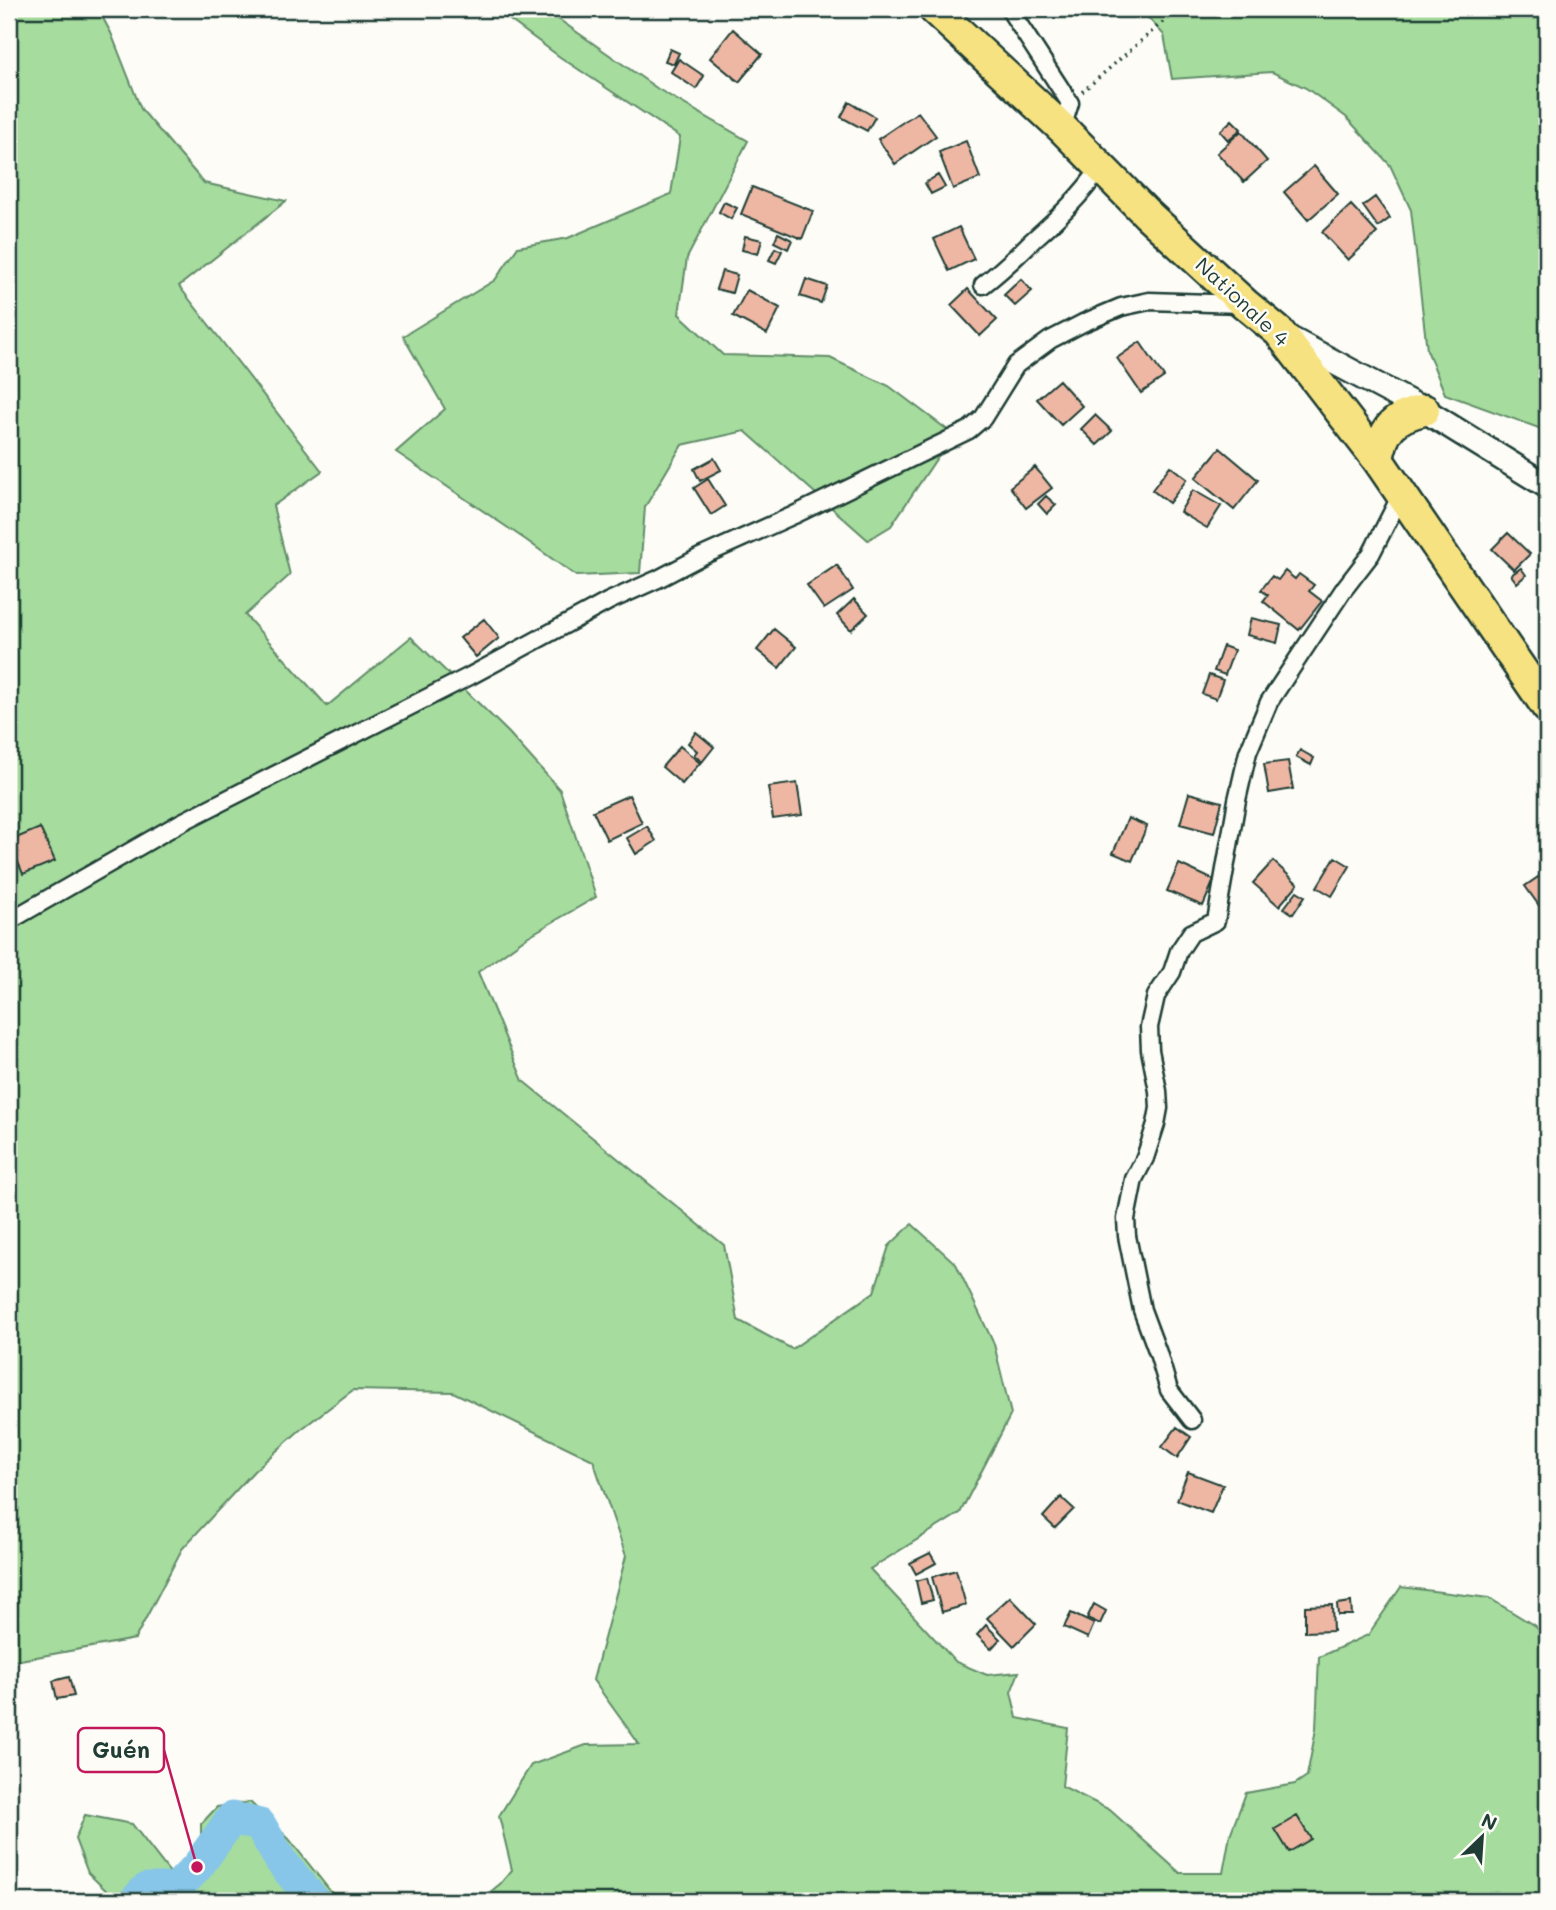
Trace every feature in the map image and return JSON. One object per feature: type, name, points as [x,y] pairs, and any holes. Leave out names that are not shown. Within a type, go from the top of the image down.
[{"type":"highway","name":"Nationale 4","points":[[934,9],[1066,115],[1101,167],[1147,214],[1279,332],[1378,460],[1547,707]]},
{"type":"highway","points":[[1378,460],[1381,442],[1391,425],[1406,414],[1424,410]]},
{"type":"main road","points":[[1279,332],[1424,410],[1547,486]]},
{"type":"street","points":[[1009,9],[1066,115]]},
{"type":"street","points":[[983,285],[1061,216],[1101,167]]},
{"type":"street","points":[[9,920],[180,823],[471,676],[609,601],[969,430],[983,418],[1016,365],[1050,340],[1083,323],[1121,307],[1149,301],[1245,304]]},
{"type":"street","points":[[1192,1420],[1169,1390],[1142,1310],[1127,1236],[1126,1219],[1134,1179],[1145,1158],[1159,1108],[1149,1027],[1156,996],[1172,972],[1179,951],[1191,933],[1216,921],[1248,752],[1269,702],[1344,589],[1371,554],[1401,495]]},
{"type":"path","points":[[1066,115],[1125,53],[1178,9]]},
{"type":"green space","points":[[9,9],[98,9],[111,33],[141,109],[204,183],[286,201],[179,286],[322,471],[273,506],[290,575],[245,615],[327,706],[411,637],[509,733],[560,790],[596,897],[527,937],[478,972],[523,1081],[724,1245],[738,1320],[792,1349],[874,1292],[889,1246],[912,1224],[956,1264],[994,1344],[1011,1414],[960,1513],[870,1569],[956,1662],[987,1675],[1019,1672],[1011,1692],[1017,1718],[1068,1728],[1062,1786],[1110,1810],[1180,1873],[1223,1873],[1230,1835],[1246,1793],[1295,1784],[1307,1776],[1316,1729],[1319,1657],[1368,1635],[1401,1587],[1489,1598],[1535,1626],[1547,1638],[1547,1901],[479,1901],[512,1870],[499,1816],[531,1765],[586,1745],[639,1744],[593,1680],[626,1556],[593,1460],[453,1392],[353,1390],[300,1430],[254,1471],[182,1549],[135,1639],[9,1662]]},
{"type":"green space","points":[[495,9],[544,9],[658,89],[748,141],[687,258],[679,314],[723,355],[830,358],[889,386],[953,434],[891,526],[868,540],[745,431],[682,445],[645,507],[640,573],[576,576],[396,452],[445,409],[403,336],[495,280],[518,247],[568,238],[671,194],[680,137],[560,57]]},
{"type":"green space","points":[[1140,9],[1547,9],[1547,431],[1445,394],[1427,350],[1411,210],[1390,165],[1346,117],[1306,88],[1272,72],[1172,79],[1164,35]]},
{"type":"green space","points":[[250,1802],[289,1839],[338,1901],[117,1901],[88,1873],[75,1839],[85,1815],[132,1824],[171,1874],[197,1867],[201,1850],[201,1824],[217,1807]]},
{"type":"building","points":[[733,29],[762,54],[739,82],[710,58]]},
{"type":"building","points":[[670,49],[679,53],[674,64],[665,61]]},
{"type":"building","points":[[679,59],[704,76],[696,89],[671,72]]},
{"type":"building","points":[[849,102],[875,117],[867,131],[841,117]]},
{"type":"building","points":[[918,112],[936,136],[895,164],[878,139]]},
{"type":"building","points":[[1232,120],[1241,129],[1228,140],[1220,131]]},
{"type":"building","points":[[1241,131],[1267,161],[1244,182],[1217,153]]},
{"type":"building","points":[[966,141],[980,178],[953,189],[939,152]]},
{"type":"building","points":[[1314,166],[1338,194],[1308,220],[1284,192]]},
{"type":"building","points":[[938,175],[945,187],[931,194],[925,183]]},
{"type":"building","points":[[752,187],[813,211],[802,239],[741,214]]},
{"type":"building","points":[[1375,197],[1390,218],[1378,227],[1363,206]]},
{"type":"building","points":[[724,202],[737,208],[731,219],[719,212]]},
{"type":"building","points":[[1351,205],[1377,233],[1348,260],[1322,232]]},
{"type":"building","points":[[959,227],[974,259],[949,271],[934,239]]},
{"type":"building","points":[[778,233],[792,240],[788,249],[774,242]]},
{"type":"building","points":[[745,236],[762,240],[758,254],[742,250]]},
{"type":"building","points":[[775,248],[782,251],[776,263],[769,260]]},
{"type":"building","points":[[722,271],[737,275],[732,293],[716,289]]},
{"type":"building","points":[[806,279],[827,286],[821,303],[800,296]]},
{"type":"building","points":[[1021,279],[1032,291],[1015,306],[1004,295]]},
{"type":"building","points":[[968,289],[997,320],[980,336],[951,305]]},
{"type":"building","points":[[747,290],[780,308],[767,334],[733,316]]},
{"type":"building","points":[[1140,342],[1164,377],[1141,393],[1117,358]]},
{"type":"building","points":[[1059,380],[1082,406],[1061,425],[1037,399]]},
{"type":"building","points":[[1095,415],[1112,431],[1097,445],[1081,429]]},
{"type":"building","points":[[1220,448],[1258,480],[1234,510],[1195,478]]},
{"type":"building","points":[[714,458],[721,470],[700,481],[694,469]]},
{"type":"building","points":[[1170,466],[1187,479],[1169,503],[1152,490]]},
{"type":"building","points":[[1035,467],[1052,488],[1026,508],[1010,487]]},
{"type":"building","points":[[708,479],[725,506],[711,515],[694,488]]},
{"type":"building","points":[[1193,490],[1221,506],[1207,528],[1180,512]]},
{"type":"building","points":[[1046,496],[1056,505],[1047,514],[1038,504]]},
{"type":"building","points":[[1508,533],[1530,554],[1514,570],[1492,549]]},
{"type":"building","points":[[837,565],[853,590],[824,609],[807,585]]},
{"type":"building","points":[[1521,568],[1526,575],[1517,583],[1511,575]]},
{"type":"building","points":[[1285,571],[1295,579],[1299,574],[1314,585],[1309,591],[1322,601],[1299,630],[1263,601],[1268,595],[1261,590],[1272,576],[1278,580]]},
{"type":"building","points":[[854,599],[868,614],[851,630],[837,615]]},
{"type":"building","points":[[1251,618],[1281,625],[1277,643],[1247,635]]},
{"type":"building","points":[[484,619],[499,638],[476,657],[460,638]]},
{"type":"building","points":[[774,629],[796,647],[779,668],[757,650]]},
{"type":"building","points":[[1223,646],[1234,650],[1225,675],[1214,671]]},
{"type":"building","points":[[1209,675],[1223,680],[1216,699],[1202,694]]},
{"type":"building","points":[[696,732],[714,747],[702,762],[694,755],[697,751],[688,743]]},
{"type":"building","points":[[680,746],[700,763],[682,784],[662,767]]},
{"type":"building","points":[[1300,750],[1314,758],[1311,765],[1296,757]]},
{"type":"building","points":[[1288,761],[1293,789],[1269,793],[1264,764]]},
{"type":"building","points":[[797,783],[802,815],[773,819],[768,787]]},
{"type":"building","points":[[1189,793],[1222,802],[1214,833],[1180,824]]},
{"type":"building","points":[[629,795],[642,823],[607,840],[593,811]]},
{"type":"building","points":[[1128,818],[1147,826],[1132,861],[1113,853]]},
{"type":"building","points":[[647,826],[656,841],[636,854],[627,838]]},
{"type":"building","points":[[40,828],[55,861],[23,874],[9,841]]},
{"type":"building","points":[[1335,857],[1350,866],[1332,896],[1317,887]]},
{"type":"building","points":[[1273,861],[1298,884],[1279,906],[1253,883]]},
{"type":"building","points":[[1179,864],[1214,880],[1203,906],[1167,891]]},
{"type":"building","points":[[1547,871],[1547,912],[1545,914],[1525,886]]},
{"type":"building","points":[[1297,891],[1305,896],[1293,914],[1284,908]]},
{"type":"building","points":[[1177,1427],[1191,1437],[1177,1458],[1162,1447]]},
{"type":"building","points":[[1188,1472],[1223,1485],[1211,1513],[1177,1500]]},
{"type":"building","points":[[1061,1497],[1074,1509],[1055,1528],[1043,1517]]},
{"type":"building","points":[[930,1553],[936,1563],[916,1574],[910,1563]]},
{"type":"building","points":[[956,1570],[966,1605],[942,1612],[932,1577]]},
{"type":"building","points":[[927,1578],[933,1600],[921,1603],[916,1581]]},
{"type":"building","points":[[1010,1597],[1036,1624],[1014,1646],[987,1618]]},
{"type":"building","points":[[1351,1602],[1352,1615],[1338,1615],[1337,1604]]},
{"type":"building","points":[[1094,1604],[1106,1611],[1100,1624],[1087,1618]]},
{"type":"building","points":[[1332,1605],[1333,1631],[1305,1632],[1305,1606]]},
{"type":"building","points":[[1071,1613],[1094,1624],[1088,1638],[1064,1627]]},
{"type":"building","points":[[986,1625],[1000,1639],[991,1649],[977,1635]]},
{"type":"building","points":[[69,1677],[74,1696],[57,1699],[53,1681]]},
{"type":"building","points":[[1297,1816],[1311,1839],[1289,1852],[1275,1829]]},
{"type":"waterway","points":[[135,1901],[147,1889],[176,1889],[197,1867],[232,1818],[260,1825],[281,1861],[314,1901]]},
{"type":"place","name":"Guén","points":[[197,1867]]}]
